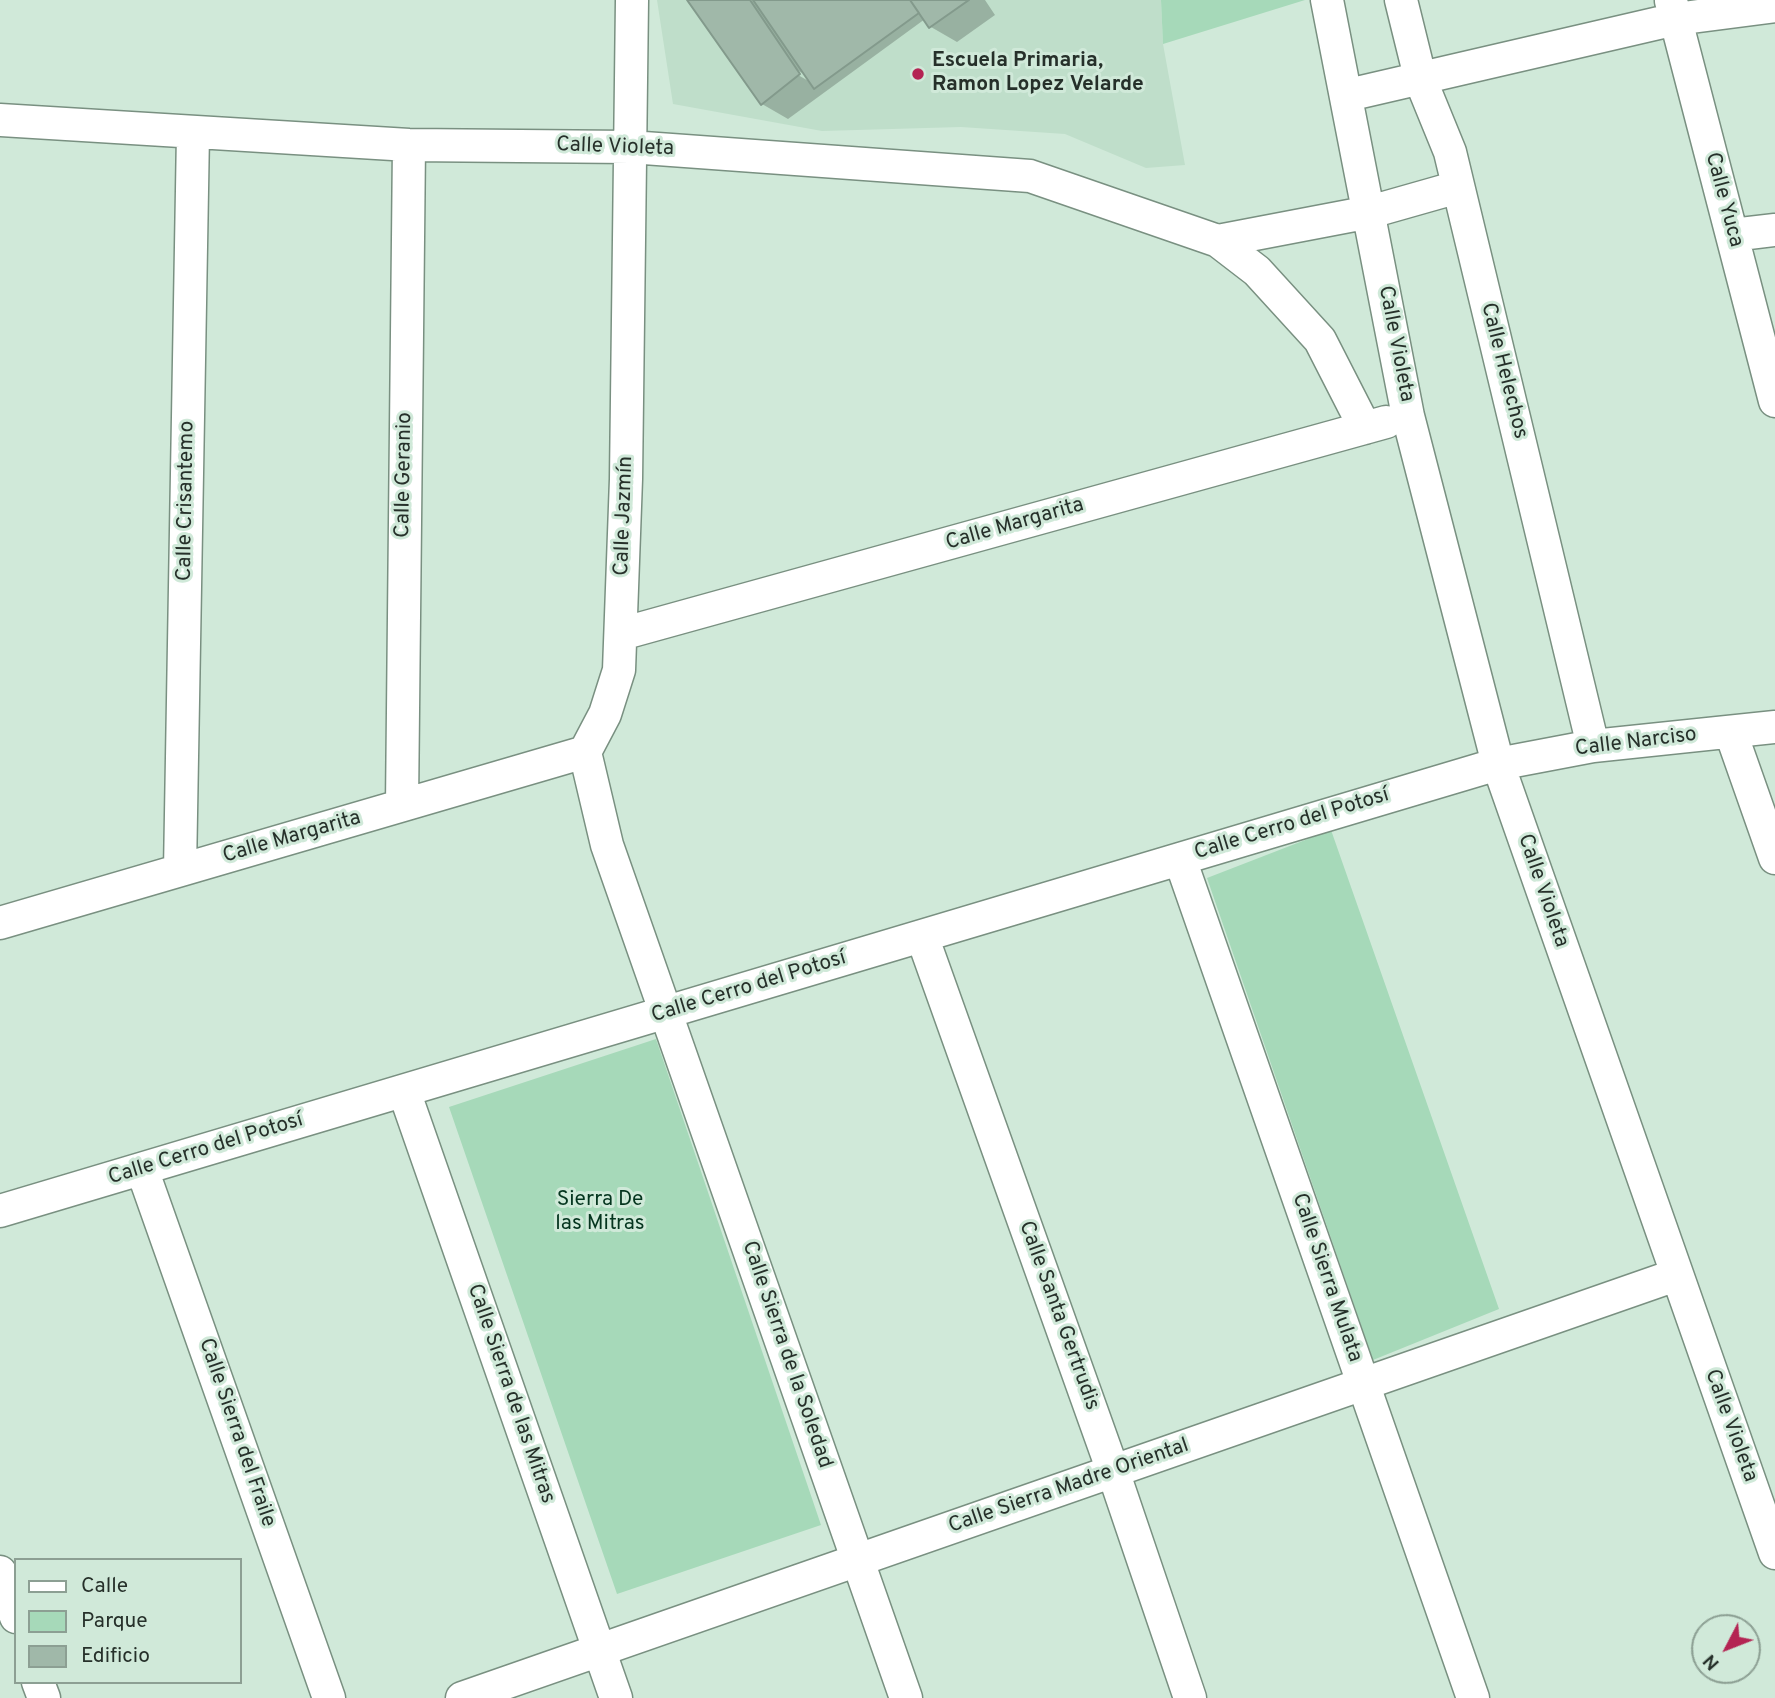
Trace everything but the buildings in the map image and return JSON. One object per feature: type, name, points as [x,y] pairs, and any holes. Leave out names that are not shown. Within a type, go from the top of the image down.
[{"type":"street","name":"Calle Jazmín","points":[[584,752],[605,714],[619,670],[632,0]]},
{"type":"street","name":"Calle Violeta","points":[[1327,0],[1348,95],[1408,416],[1498,764],[1775,1553]]},
{"type":"street","name":"Calle Helechos","points":[[1401,0],[1421,81],[1450,152],[1593,746]]},
{"type":"street","points":[[1348,95],[1421,81],[1673,10],[1775,6]]},
{"type":"street","name":"Calle Yuca","points":[[1673,10],[1775,401]]},
{"type":"street","name":"Calle Violeta","points":[[0,120],[409,145],[630,147],[1030,176],[1218,241],[1257,271],[1321,340],[1366,428]]},
{"type":"street","name":"Calle Crisantemo","points":[[180,870],[193,133]]},
{"type":"street","name":"Calle Geranio","points":[[402,806],[409,145]]},
{"type":"street","name":"Calle Violeta","points":[[1218,241],[1370,212],[1458,187]]},
{"type":"street","points":[[1732,235],[1775,230]]},
{"type":"street","name":"Calle Margarita","points":[[621,634],[1408,416]]},
{"type":"street","name":"Calle Narciso","points":[[1498,764],[1593,746],[1775,727]]},
{"type":"street","points":[[1731,733],[1775,858]]},
{"type":"street","points":[[584,752],[607,845],[666,1012]]},
{"type":"street","name":"Calle Margarita","points":[[0,923],[584,752]]},
{"type":"street","name":"Calle Cerro del Potosí","points":[[0,1211],[1498,764]]},
{"type":"street","name":"Calle Sierra Mulata","points":[[1180,859],[1473,1698]]},
{"type":"street","name":"Calle Santa Gertrudis","points":[[922,936],[1113,1471],[1190,1698]]},
{"type":"street","name":"Calle Sierra de la Soledad","points":[[666,1012],[906,1698]]},
{"type":"street","name":"Calle Sierra de las Mitras","points":[[404,1091],[617,1698]]},
{"type":"street","name":"Calle Sierra del Fraile","points":[[142,1169],[329,1698]]},
{"type":"street","name":"Calle Sierra Madre Oriental","points":[[461,1698],[1676,1275]]},
{"type":"street","points":[[0,1572],[14,1611]]},
{"type":"shaded area","name":"Escuela Primaria, Ramon Lopez Velarde","points":[[657,0],[1161,0],[1163,44],[1185,165],[1146,168],[1065,134],[961,127],[822,131],[673,104]]},
{"type":"green space","points":[[1161,0],[1305,0],[1163,44]]},
{"type":"green space","points":[[1331,830],[1499,1309],[1373,1360],[1207,878]]},
{"type":"green space","name":"Sierra De las Mitras","points":[[656,1039],[821,1525],[617,1594],[449,1107]]},
{"type":"place","name":"Escuela Primaria, Ramon Lopez Velarde","points":[[918,74]]}]
